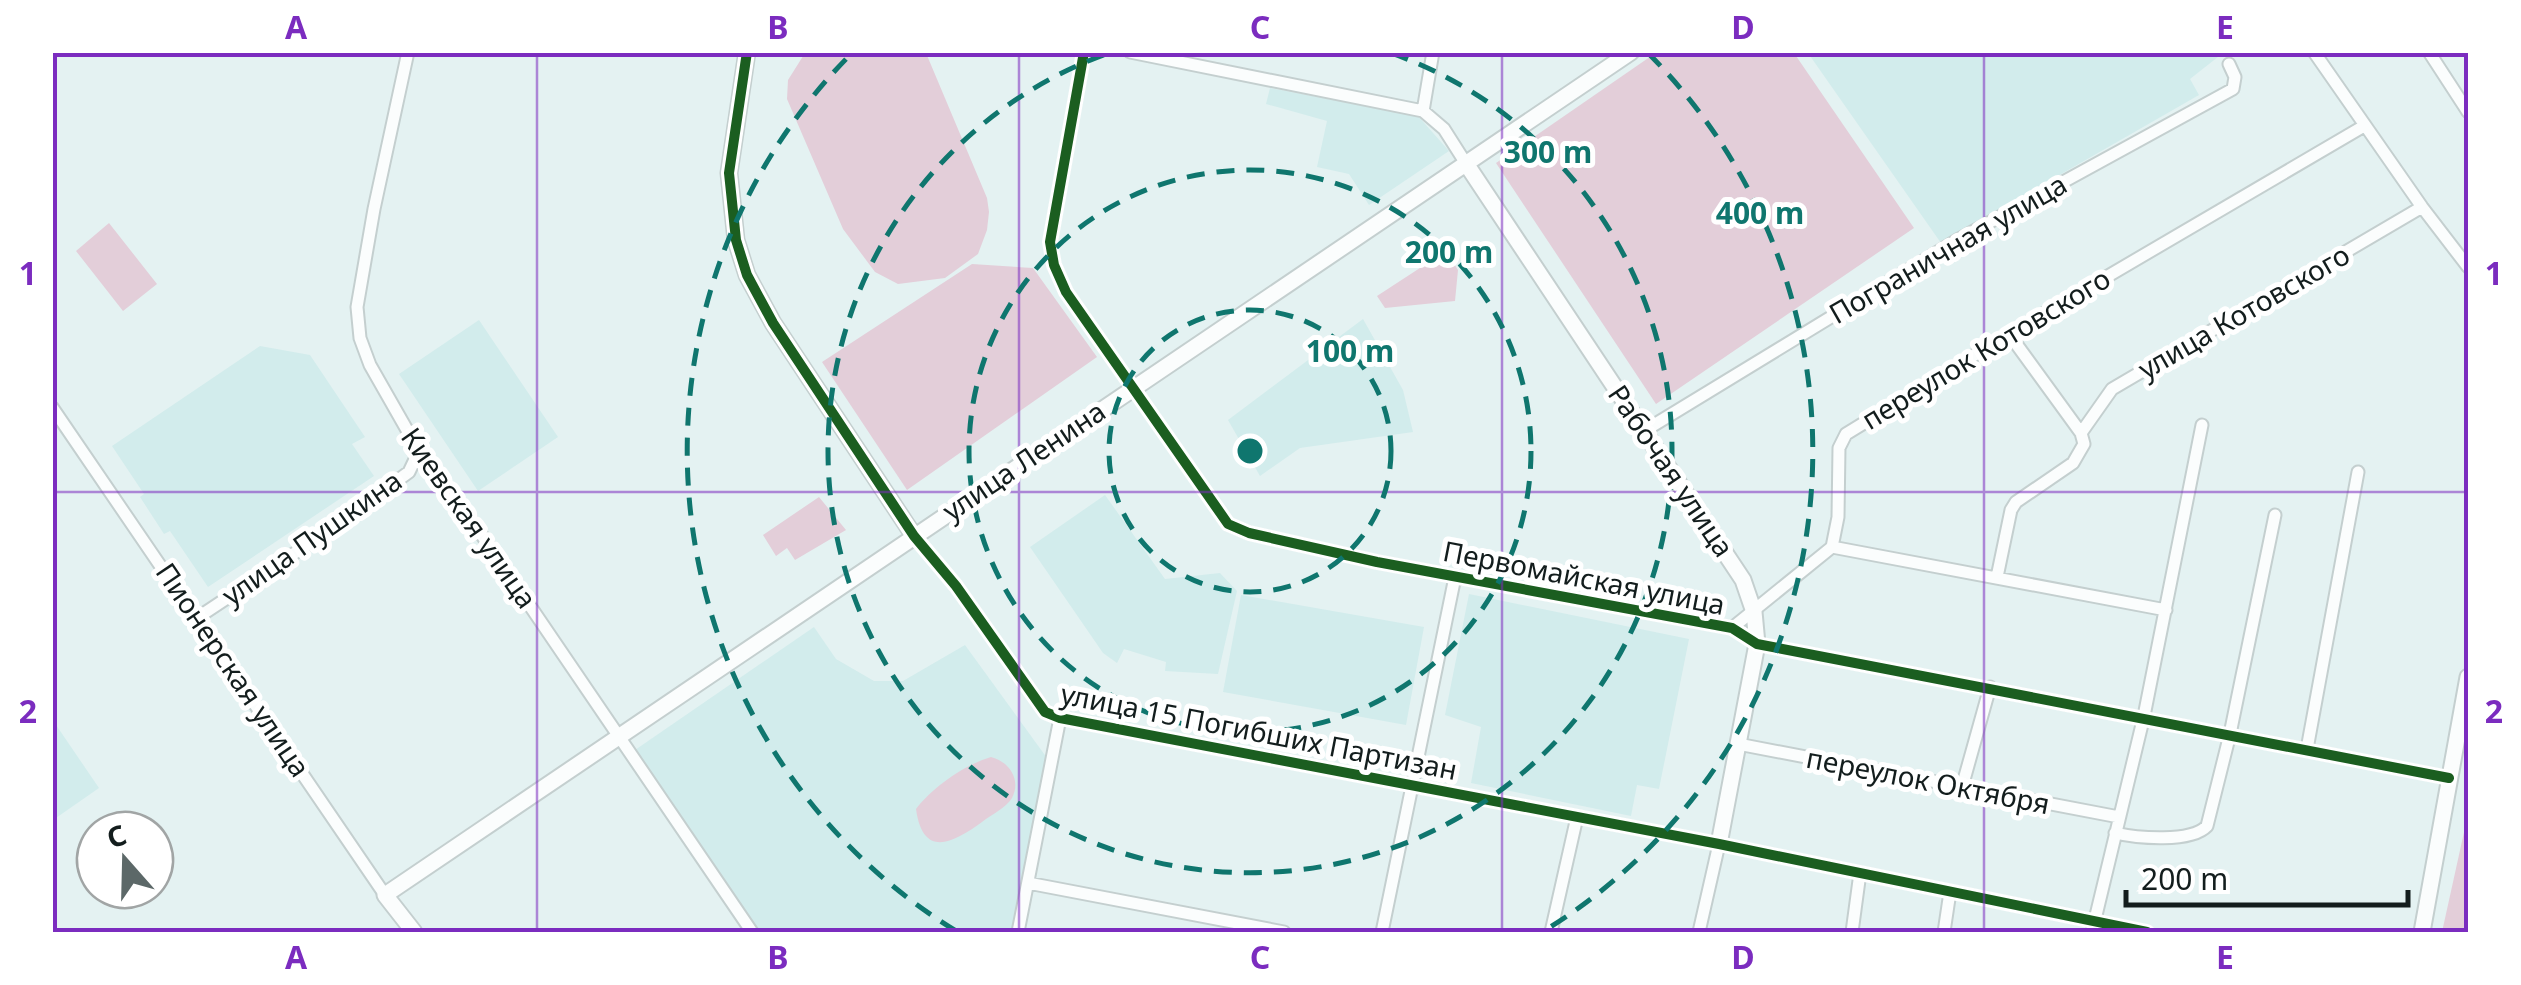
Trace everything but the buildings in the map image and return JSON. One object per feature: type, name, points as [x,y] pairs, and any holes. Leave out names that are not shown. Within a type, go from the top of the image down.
[{"type":"street","name":"Киевская улица","points":[[408,52],[357,307],[360,338],[370,365],[419,451],[477,528],[752,932]]},
{"type":"street","name":"улица 15 Погибших Партизан","points":[[748,52],[728,172],[736,240],[747,275],[773,323],[914,536],[956,586],[1044,712],[1720,844],[1950,892],[2093,927],[2147,932]]},
{"type":"street","name":"Первомайская улица","points":[[1084,52],[1050,242],[1054,265],[1066,292],[1228,524],[1248,533],[1456,577],[1732,628],[1757,644],[1990,686],[2449,778]]},
{"type":"street","points":[[1130,52],[1423,112],[1444,129],[1465,162]]},
{"type":"street","points":[[1423,112],[1432,52]]},
{"type":"street","name":"улица Ленина","points":[[385,895],[1631,52]]},
{"type":"street","points":[[2314,52],[2468,267]]},
{"type":"street","points":[[2428,52],[2468,112]]},
{"type":"street","name":"Пограничная улица","points":[[1644,431],[1927,258],[2233,88],[2235,78],[2230,64]]},
{"type":"street","name":"переулок Котовского","points":[[1832,547],[1838,517],[1841,440],[2009,334],[2364,126]]},
{"type":"street","name":"Рабочая улица","points":[[1465,162],[1734,566],[1754,612],[1757,644],[1720,844],[1699,932]]},
{"type":"street","name":"улица Котовского","points":[[1997,577],[2011,510],[2024,496],[2073,463],[2084,444],[2081,432],[2112,390],[2422,207]]},
{"type":"street","points":[[2009,334],[2081,432]]},
{"type":"street","name":"Пионерская улица","points":[[52,407],[414,932]]},
{"type":"street","points":[[2093,927],[2144,716],[2202,425]]},
{"type":"street","name":"улица Пушкина","points":[[197,618],[340,524],[408,472],[419,451]]},
{"type":"street","points":[[2308,749],[2358,472]]},
{"type":"street","points":[[2115,833],[2143,838],[2202,832],[2206,826],[2230,734],[2275,515]]},
{"type":"street","points":[[1732,628],[1832,547],[2166,610]]},
{"type":"street","points":[[1382,932],[1456,577]]},
{"type":"street","points":[[2422,932],[2468,676]]},
{"type":"street","points":[[1962,787],[1990,686]]},
{"type":"street","points":[[1018,932],[1060,718]]},
{"type":"street","name":"переулок Октября","points":[[1738,744],[2119,817]]},
{"type":"street","points":[[1551,932],[1577,817]]},
{"type":"street","points":[[1852,932],[1860,873]]},
{"type":"street","points":[[1028,883],[1284,932]]},
{"type":"street","points":[[1944,932],[1950,892]]},
{"type":"shaded area","points":[[1657,52],[1794,53],[1914,228],[1656,404],[1496,163]]},
{"type":"shaded area","points":[[805,53],[926,53],[987,198],[987,230],[978,254],[945,278],[898,284],[875,272],[843,229],[787,99],[788,80]]},
{"type":"shaded area","points":[[1808,53],[2223,53],[2190,79],[2199,95],[1941,243]]},
{"type":"shaded area","points":[[1270,88],[1418,116],[1449,151],[1369,205],[1349,174],[1317,167],[1327,121],[1266,104]]},
{"type":"shaded area","points":[[109,223],[157,284],[123,311],[76,251]]},
{"type":"shaded area","points":[[1446,251],[1458,270],[1455,301],[1385,308],[1377,296]]},
{"type":"shaded area","points":[[972,264],[1033,268],[1097,357],[907,490],[822,362]]},
{"type":"shaded area","points":[[1363,319],[1403,390],[1413,432],[1300,448],[1260,476],[1228,420]]},
{"type":"shaded area","points":[[479,320],[558,437],[478,491],[399,374]]},
{"type":"shaded area","points":[[260,346],[310,355],[365,437],[352,444],[374,476],[208,587],[170,531],[164,534],[140,497],[144,494],[112,446]]},
{"type":"shaded area","points":[[1105,495],[1165,579],[1220,573],[1237,591],[1218,674],[1165,671],[1166,662],[1124,649],[1117,663],[1103,653],[1030,547]]},
{"type":"shaded area","points":[[819,497],[846,530],[795,560],[787,548],[776,556],[763,535]]},
{"type":"shaded area","points":[[1469,594],[1689,639],[1659,789],[1637,785],[1631,816],[1471,783],[1481,727],[1445,715]]},
{"type":"shaded area","points":[[1241,595],[1424,627],[1406,725],[1223,692]]},
{"type":"shaded area","points":[[814,627],[836,659],[874,681],[903,681],[965,645],[1047,758],[1011,932],[759,932],[635,750]]},
{"type":"shaded area","points":[[52,719],[99,788],[53,820],[52,820]]},
{"type":"shaded area","points":[[991,757],[1012,772],[1012,798],[960,836],[932,841],[920,825],[916,809],[950,778]]},
{"type":"shaded area","points":[[2468,814],[2468,932],[2442,932]]},
{"type":"cycle path","points":[[747,52],[729,173],[736,240],[747,275],[773,323],[914,536],[956,586],[1045,712],[2147,932]]},
{"type":"cycle path","points":[[1084,52],[1050,242],[1054,265],[1066,292],[1228,524],[1249,533],[1377,562],[1732,628],[1757,644],[2449,778]]}]
